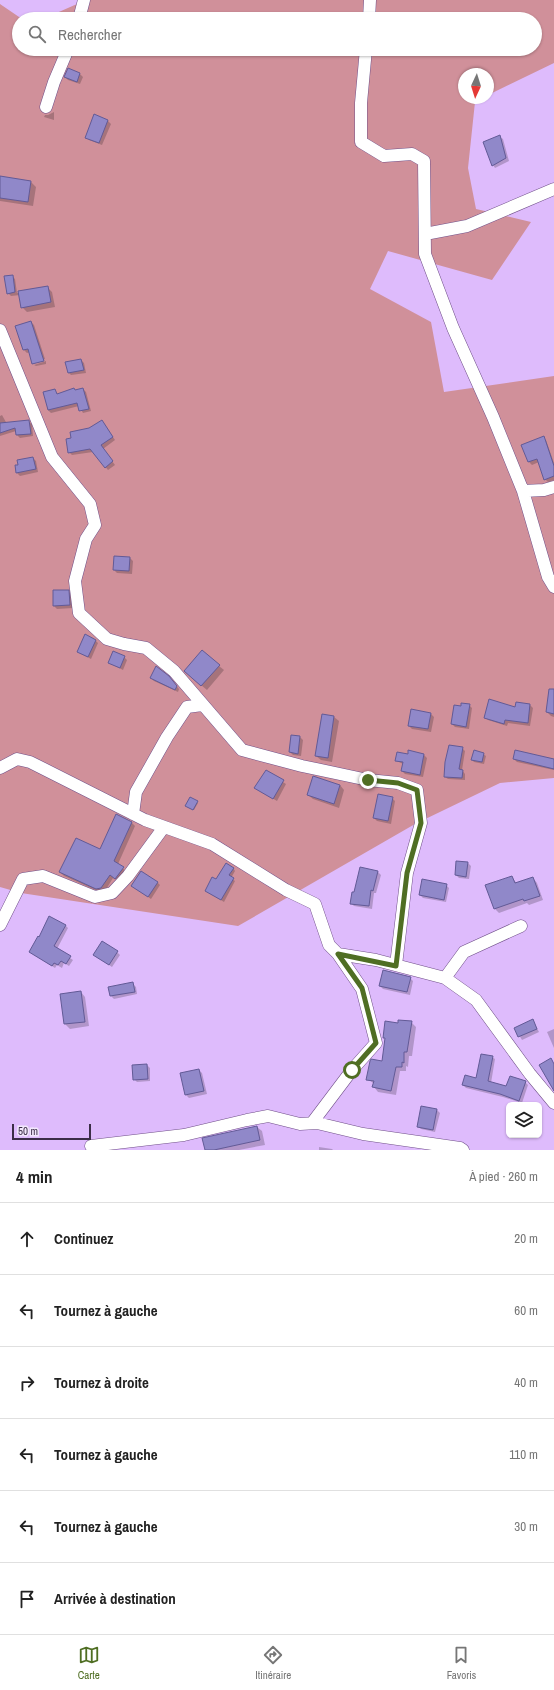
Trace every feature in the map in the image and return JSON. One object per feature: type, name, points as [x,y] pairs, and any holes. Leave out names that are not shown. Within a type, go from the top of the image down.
[{"type":"street","points":[[81,12],[84,0]]},
{"type":"street","points":[[369,12],[370,0]]},
{"type":"street","points":[[46,107],[54,82],[65,56]]},
{"type":"street","points":[[365,56],[361,103],[361,142],[384,156],[412,154],[424,161],[425,254],[448,314],[523,492],[548,577],[554,586]]},
{"type":"street","points":[[425,234],[467,226],[554,189]]},
{"type":"street","points":[[0,330],[52,457],[90,504],[95,525],[86,539],[74,581],[79,613],[107,639],[146,648],[174,671],[242,750],[368,780],[398,783],[417,790],[421,823],[407,873],[396,966]]},
{"type":"street","points":[[523,492],[544,490],[554,486]]},
{"type":"street","points":[[133,814],[136,792],[167,737],[187,707],[202,705]]},
{"type":"street","points":[[0,768],[17,759],[30,762],[133,814],[212,844],[286,890],[315,904],[330,945],[362,988],[376,1043],[352,1070],[312,1123]]},
{"type":"street","points":[[0,925],[23,879],[43,876],[95,897],[112,893],[128,876],[164,826]]},
{"type":"street","points":[[445,978],[464,952],[521,926]]},
{"type":"street","points":[[338,954],[445,978],[476,1000],[530,1074],[554,1103]]},
{"type":"street","points":[[91,1146],[184,1135],[268,1116],[300,1124],[312,1123],[362,1134],[460,1148],[463,1150]]},
{"type":"shaded area","points":[[86,0],[554,0],[554,63],[494,92],[494,68],[458,68],[458,104],[475,104],[468,168],[476,209],[531,222],[492,280],[388,251],[370,289],[431,322],[444,392],[554,376],[554,778],[500,783],[415,824],[238,926],[21,893],[0,887],[0,4],[12,12],[12,56],[542,56],[542,12],[59,12]]},
{"type":"building","points":[[68,68],[80,73],[77,82],[64,77]]},
{"type":"building","points":[[94,114],[108,120],[99,143],[85,138]]},
{"type":"building","points":[[500,135],[506,158],[492,166],[483,142]]},
{"type":"building","points":[[0,176],[31,181],[28,202],[0,198]]},
{"type":"building","points":[[13,275],[15,292],[7,294],[4,276]]},
{"type":"building","points":[[48,286],[51,302],[21,308],[18,291]]},
{"type":"building","points":[[31,321],[44,361],[32,364],[28,349],[23,350],[15,326]]},
{"type":"building","points":[[81,359],[84,370],[68,373],[65,362]]},
{"type":"building","points":[[74,388],[75,390],[83,388],[89,409],[79,411],[77,403],[48,410],[43,392],[55,389],[57,394]]},
{"type":"building","points":[[29,420],[31,434],[16,435],[15,428],[0,433],[0,423]]},
{"type":"building","points":[[102,420],[113,437],[101,445],[113,461],[105,468],[90,449],[68,453],[66,439],[71,438],[70,432],[89,428]]},
{"type":"building","points":[[544,436],[554,466],[554,476],[544,480],[537,459],[528,462],[521,445]]},
{"type":"building","points":[[33,457],[36,469],[16,473],[15,465],[18,465],[17,460]]},
{"type":"building","points":[[114,556],[130,557],[129,571],[113,570]]},
{"type":"building","points":[[53,590],[69,590],[70,605],[53,606]]},
{"type":"building","points":[[85,634],[96,640],[88,657],[77,652]]},
{"type":"building","points":[[202,650],[220,665],[201,686],[184,671]]},
{"type":"building","points":[[113,651],[125,656],[120,668],[108,663]]},
{"type":"building","points":[[156,666],[169,676],[177,686],[175,690],[150,678]]},
{"type":"building","points":[[549,689],[554,689],[554,714],[546,712]]},
{"type":"building","points":[[489,699],[515,707],[516,702],[530,704],[528,723],[505,720],[504,724],[484,718]]},
{"type":"building","points":[[461,703],[470,704],[466,727],[451,724],[454,705],[461,706]]},
{"type":"building","points":[[411,709],[431,713],[428,729],[408,726]]},
{"type":"building","points":[[322,714],[334,716],[328,758],[315,756]]},
{"type":"building","points":[[291,735],[300,736],[298,754],[289,752]]},
{"type":"building","points":[[449,745],[463,747],[459,769],[463,770],[462,778],[444,777],[445,762]]},
{"type":"building","points":[[408,750],[424,754],[420,775],[401,771],[403,762],[395,761],[397,752],[408,754]]},
{"type":"building","points":[[474,750],[484,753],[482,762],[471,760]]},
{"type":"building","points":[[515,750],[554,759],[554,769],[513,759]]},
{"type":"building","points":[[266,770],[284,780],[273,799],[254,788]]},
{"type":"building","points":[[313,776],[340,785],[334,804],[307,795]]},
{"type":"building","points":[[378,794],[393,797],[388,821],[373,818]]},
{"type":"building","points":[[190,797],[198,801],[193,810],[185,806]]},
{"type":"building","points":[[116,814],[132,822],[114,861],[124,867],[115,879],[110,875],[101,888],[96,889],[59,872],[76,838],[100,849]]},
{"type":"building","points":[[456,861],[468,862],[466,877],[455,875]]},
{"type":"building","points":[[226,863],[234,868],[229,875],[234,878],[221,900],[205,891],[212,877],[216,879]]},
{"type":"building","points":[[360,867],[378,871],[373,891],[371,890],[369,906],[350,904],[352,892],[354,892]]},
{"type":"building","points":[[141,871],[158,882],[148,897],[131,886]]},
{"type":"building","points":[[512,876],[515,883],[533,877],[540,896],[524,901],[523,899],[494,909],[485,885]]},
{"type":"building","points":[[422,879],[447,884],[444,900],[419,895]]},
{"type":"building","points":[[49,916],[66,925],[54,946],[71,956],[66,964],[61,961],[58,965],[54,963],[52,966],[29,952],[38,936],[39,937]]},
{"type":"building","points":[[102,941],[118,951],[109,965],[93,955]]},
{"type":"building","points":[[383,970],[411,977],[407,992],[379,986]]},
{"type":"building","points":[[133,982],[135,992],[110,996],[108,987]]},
{"type":"building","points":[[81,991],[85,1022],[64,1024],[60,994]]},
{"type":"building","points":[[533,1019],[537,1029],[518,1037],[514,1028]]},
{"type":"building","points":[[398,1020],[412,1021],[407,1052],[404,1052],[404,1063],[402,1062],[402,1067],[396,1067],[391,1091],[372,1087],[374,1081],[366,1080],[371,1059],[382,1061],[385,1038],[383,1038],[385,1021],[398,1023]]},
{"type":"building","points":[[481,1054],[493,1056],[488,1081],[506,1086],[510,1076],[526,1081],[519,1101],[500,1094],[462,1085],[465,1075],[476,1078]]},
{"type":"building","points":[[551,1058],[554,1064],[554,1091],[539,1065]]},
{"type":"building","points":[[147,1064],[148,1079],[133,1080],[132,1065]]},
{"type":"building","points":[[199,1069],[204,1091],[185,1095],[180,1073]]},
{"type":"building","points":[[421,1106],[437,1109],[433,1130],[417,1127]]},
{"type":"building","points":[[257,1126],[260,1140],[214,1150],[205,1150],[202,1138]]},
{"type":"route","points":[[352,1070],[376,1043],[362,988],[338,954],[376,960],[396,966],[407,873],[421,823],[417,790],[398,783],[368,780]]}]
